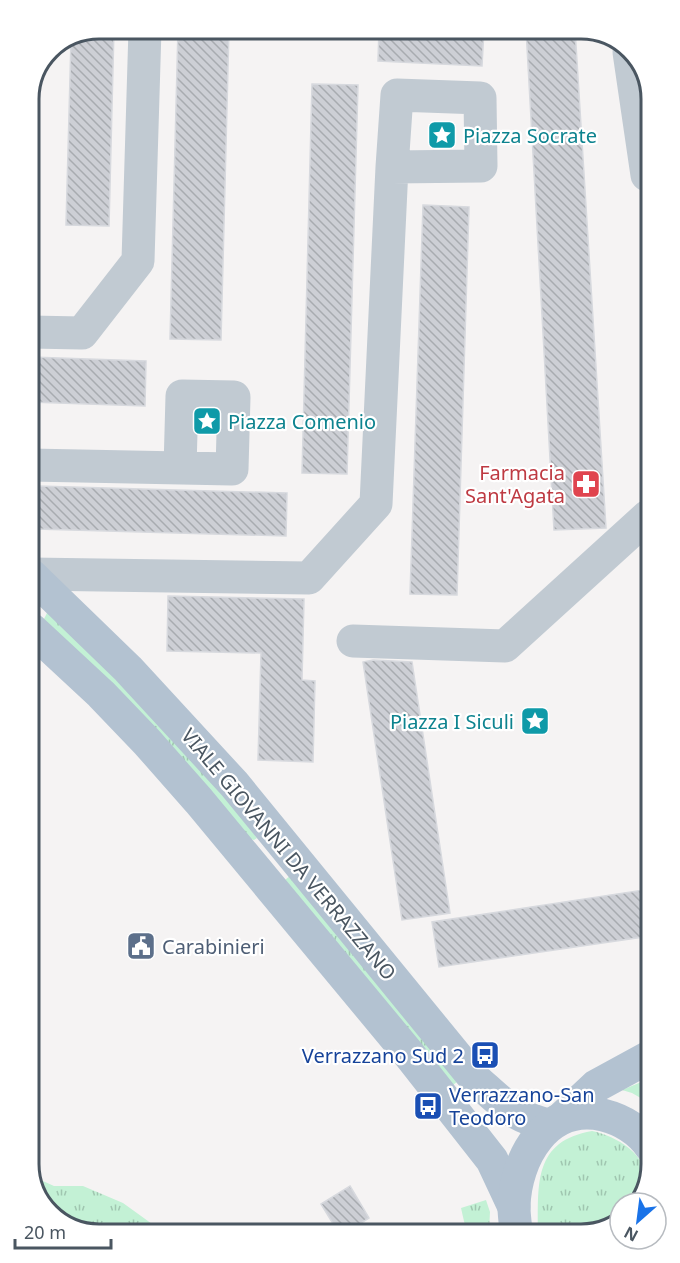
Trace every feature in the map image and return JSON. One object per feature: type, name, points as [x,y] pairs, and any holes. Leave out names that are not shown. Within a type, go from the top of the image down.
[{"type":"main road","name":"VIALE GIOVANNI DA VERRAZZANO","points":[[39,582],[128,669],[234,784],[475,1079],[509,1110],[532,1121],[557,1120]]},
{"type":"main road","name":"VIALE GIOVANNI DA VERRAZZANO","points":[[39,636],[101,694],[147,742],[199,801],[408,1053],[492,1160],[515,1218]]},
{"type":"main road","points":[[515,1218],[517,1184],[523,1164],[537,1137],[596,1086],[641,1061]]},
{"type":"main road","points":[[557,1120],[593,1113],[619,1119],[641,1136]]},
{"type":"street","points":[[39,332],[82,333],[138,261],[145,39]]},
{"type":"street","points":[[631,66],[641,139]]},
{"type":"street","points":[[39,574],[309,578],[376,504],[392,167]]},
{"type":"street","points":[[39,465],[169,468]]},
{"type":"street","points":[[353,641],[505,646],[641,522]]},
{"type":"green space","points":[[50,612],[208,774],[257,838],[254,840],[248,838],[44,619]]},
{"type":"green space","points":[[291,875],[461,1079],[453,1085],[285,880]]},
{"type":"green space","points":[[641,1082],[641,1098],[632,1093],[622,1090]]},
{"type":"green space","points":[[592,1131],[621,1142],[641,1162],[639,1179],[634,1191],[608,1191],[608,1217],[593,1223],[538,1224],[538,1196],[543,1167],[549,1154],[559,1144],[573,1136]]},
{"type":"green space","points":[[42,1180],[54,1186],[83,1186],[123,1203],[152,1224],[95,1224],[76,1219],[63,1212],[51,1200]]},
{"type":"green space","points":[[486,1200],[490,1212],[489,1224],[465,1224],[461,1208]]},
{"type":"building","points":[[114,39],[109,226],[66,225],[71,46],[87,40]]},
{"type":"building","points":[[178,39],[229,39],[221,340],[170,339]]},
{"type":"building","points":[[379,39],[483,39],[482,66],[378,61]]},
{"type":"building","points":[[527,39],[576,39],[606,528],[554,530]]},
{"type":"building","points":[[312,84],[358,85],[347,474],[302,473]]},
{"type":"building","points":[[423,205],[469,207],[457,595],[410,594]]},
{"type":"building","points":[[39,357],[146,361],[145,406],[39,402]]},
{"type":"building","points":[[39,486],[287,493],[286,536],[39,529]]},
{"type":"building","points":[[168,596],[304,599],[302,680],[315,681],[313,762],[258,760],[261,653],[167,651]]},
{"type":"building","points":[[373,660],[412,662],[450,913],[402,920],[363,662]]},
{"type":"building","points":[[641,890],[641,937],[439,967],[432,922]]},
{"type":"building","points":[[350,1186],[369,1218],[360,1224],[333,1224],[321,1204]]},
{"type":"place","name":"Piazza Socrate","points":[[442,135]]},
{"type":"place","name":"Piazza Comenio","points":[[207,421]]},
{"type":"place","name":"Farmacia Sant'Agata","points":[[586,484]]},
{"type":"place","name":"Piazza I Siculi","points":[[535,721]]},
{"type":"place","name":"Carabinieri","points":[[141,946]]},
{"type":"place","name":"Verrazzano Sud 2","points":[[485,1055]]},
{"type":"place","name":"Verrazzano-San Teodoro","points":[[428,1106]]}]
